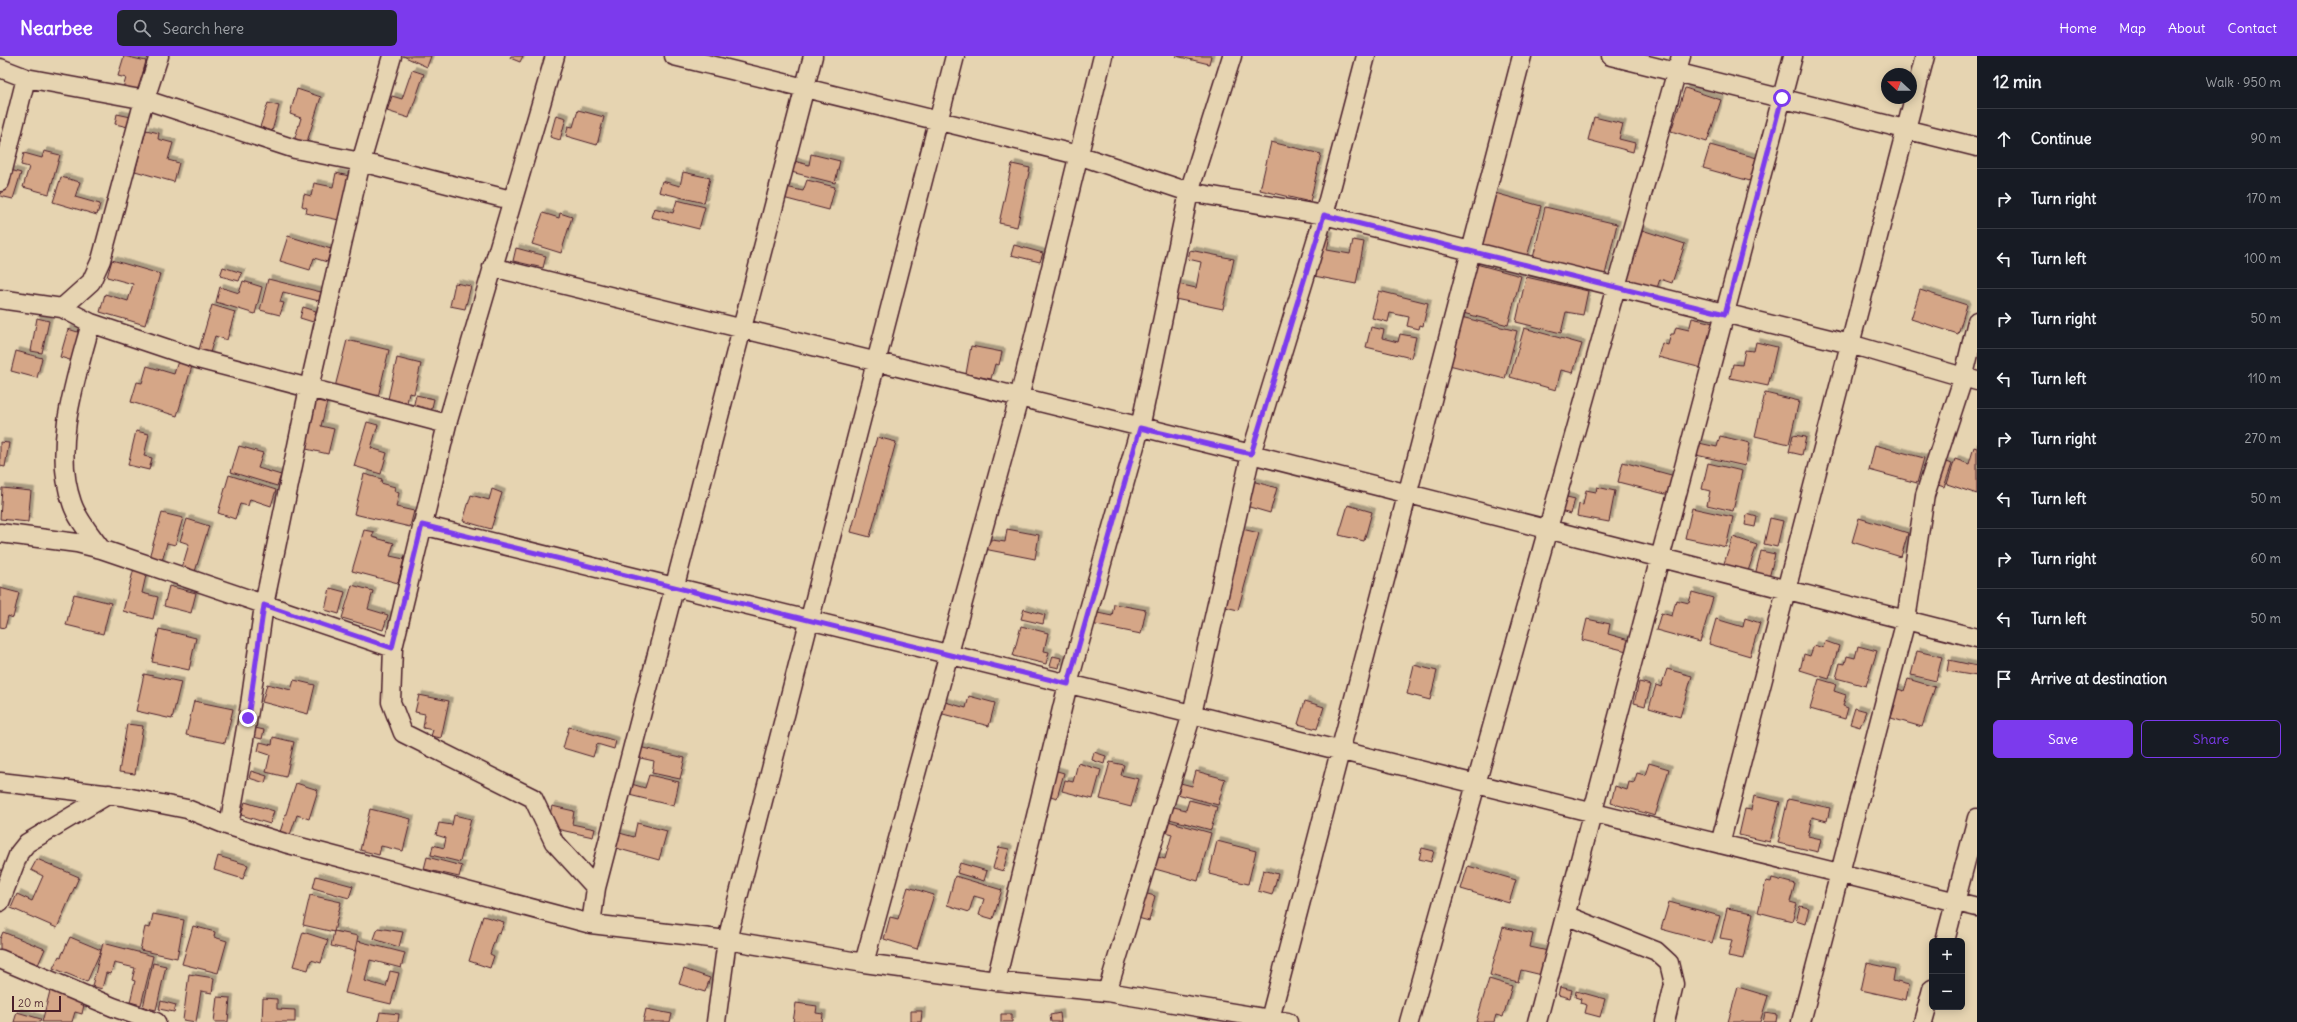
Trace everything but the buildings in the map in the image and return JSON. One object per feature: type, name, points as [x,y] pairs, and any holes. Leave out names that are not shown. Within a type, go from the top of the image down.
[{"type":"street","points":[[62,308],[91,282],[101,260],[159,56]]},
{"type":"street","points":[[229,826],[249,712],[264,605],[309,388],[361,162],[392,56]]},
{"type":"street","points":[[555,56],[511,200],[447,424],[392,648],[391,702],[403,733],[533,798],[554,842],[596,888]]},
{"type":"street","points":[[674,56],[1078,155],[1189,192],[1324,215],[1850,344],[1970,380]]},
{"type":"street","points":[[591,924],[596,888],[813,56]]},
{"type":"street","points":[[716,1022],[727,940],[955,56]]},
{"type":"street","points":[[864,963],[1019,398],[1103,56]]},
{"type":"street","points":[[996,981],[1068,684],[1140,428],[1189,192],[1232,56]]},
{"type":"street","points":[[1106,992],[1192,714],[1251,454],[1324,215],[1366,56]]},
{"type":"street","points":[[0,782],[109,794],[187,810],[229,826],[591,924],[727,940],[864,963],[996,981],[1106,992],[1243,1018],[1279,1020],[1340,751],[1522,56]]},
{"type":"street","points":[[1611,56],[1679,64],[1782,98],[1977,147]]},
{"type":"street","points":[[1537,1022],[1794,56]]},
{"type":"street","points":[[1720,844],[1925,56]]},
{"type":"street","points":[[1409,1022],[1679,64]]},
{"type":"street","points":[[0,68],[26,78],[146,100],[295,149],[361,162],[511,200]]},
{"type":"street","points":[[0,182],[26,78]]},
{"type":"street","points":[[492,267],[876,363],[1251,454],[1407,495],[1977,638]]},
{"type":"street","points":[[0,299],[62,308],[91,323],[198,359],[447,424]]},
{"type":"street","points":[[1801,1022],[1906,620],[1926,496],[1970,380],[1977,321]]},
{"type":"street","points":[[91,323],[69,407],[64,480],[72,505],[101,550]]},
{"type":"street","points":[[422,525],[1977,907]]},
{"type":"street","points":[[0,533],[77,543],[101,550],[392,648]]},
{"type":"street","points":[[0,902],[19,853],[27,843],[109,794]]},
{"type":"street","points":[[1946,938],[1977,818]]},
{"type":"street","points":[[1565,916],[1656,952],[1669,963],[1674,984],[1665,1022]]},
{"type":"street","points":[[0,959],[113,1007],[156,1022]]},
{"type":"street","points":[[1923,1022],[1929,1000]]},
{"type":"route","points":[[248,718],[256,651],[264,605],[392,648],[422,525],[1068,684],[1140,428],[1251,454],[1324,215],[1725,314],[1782,98]]}]
